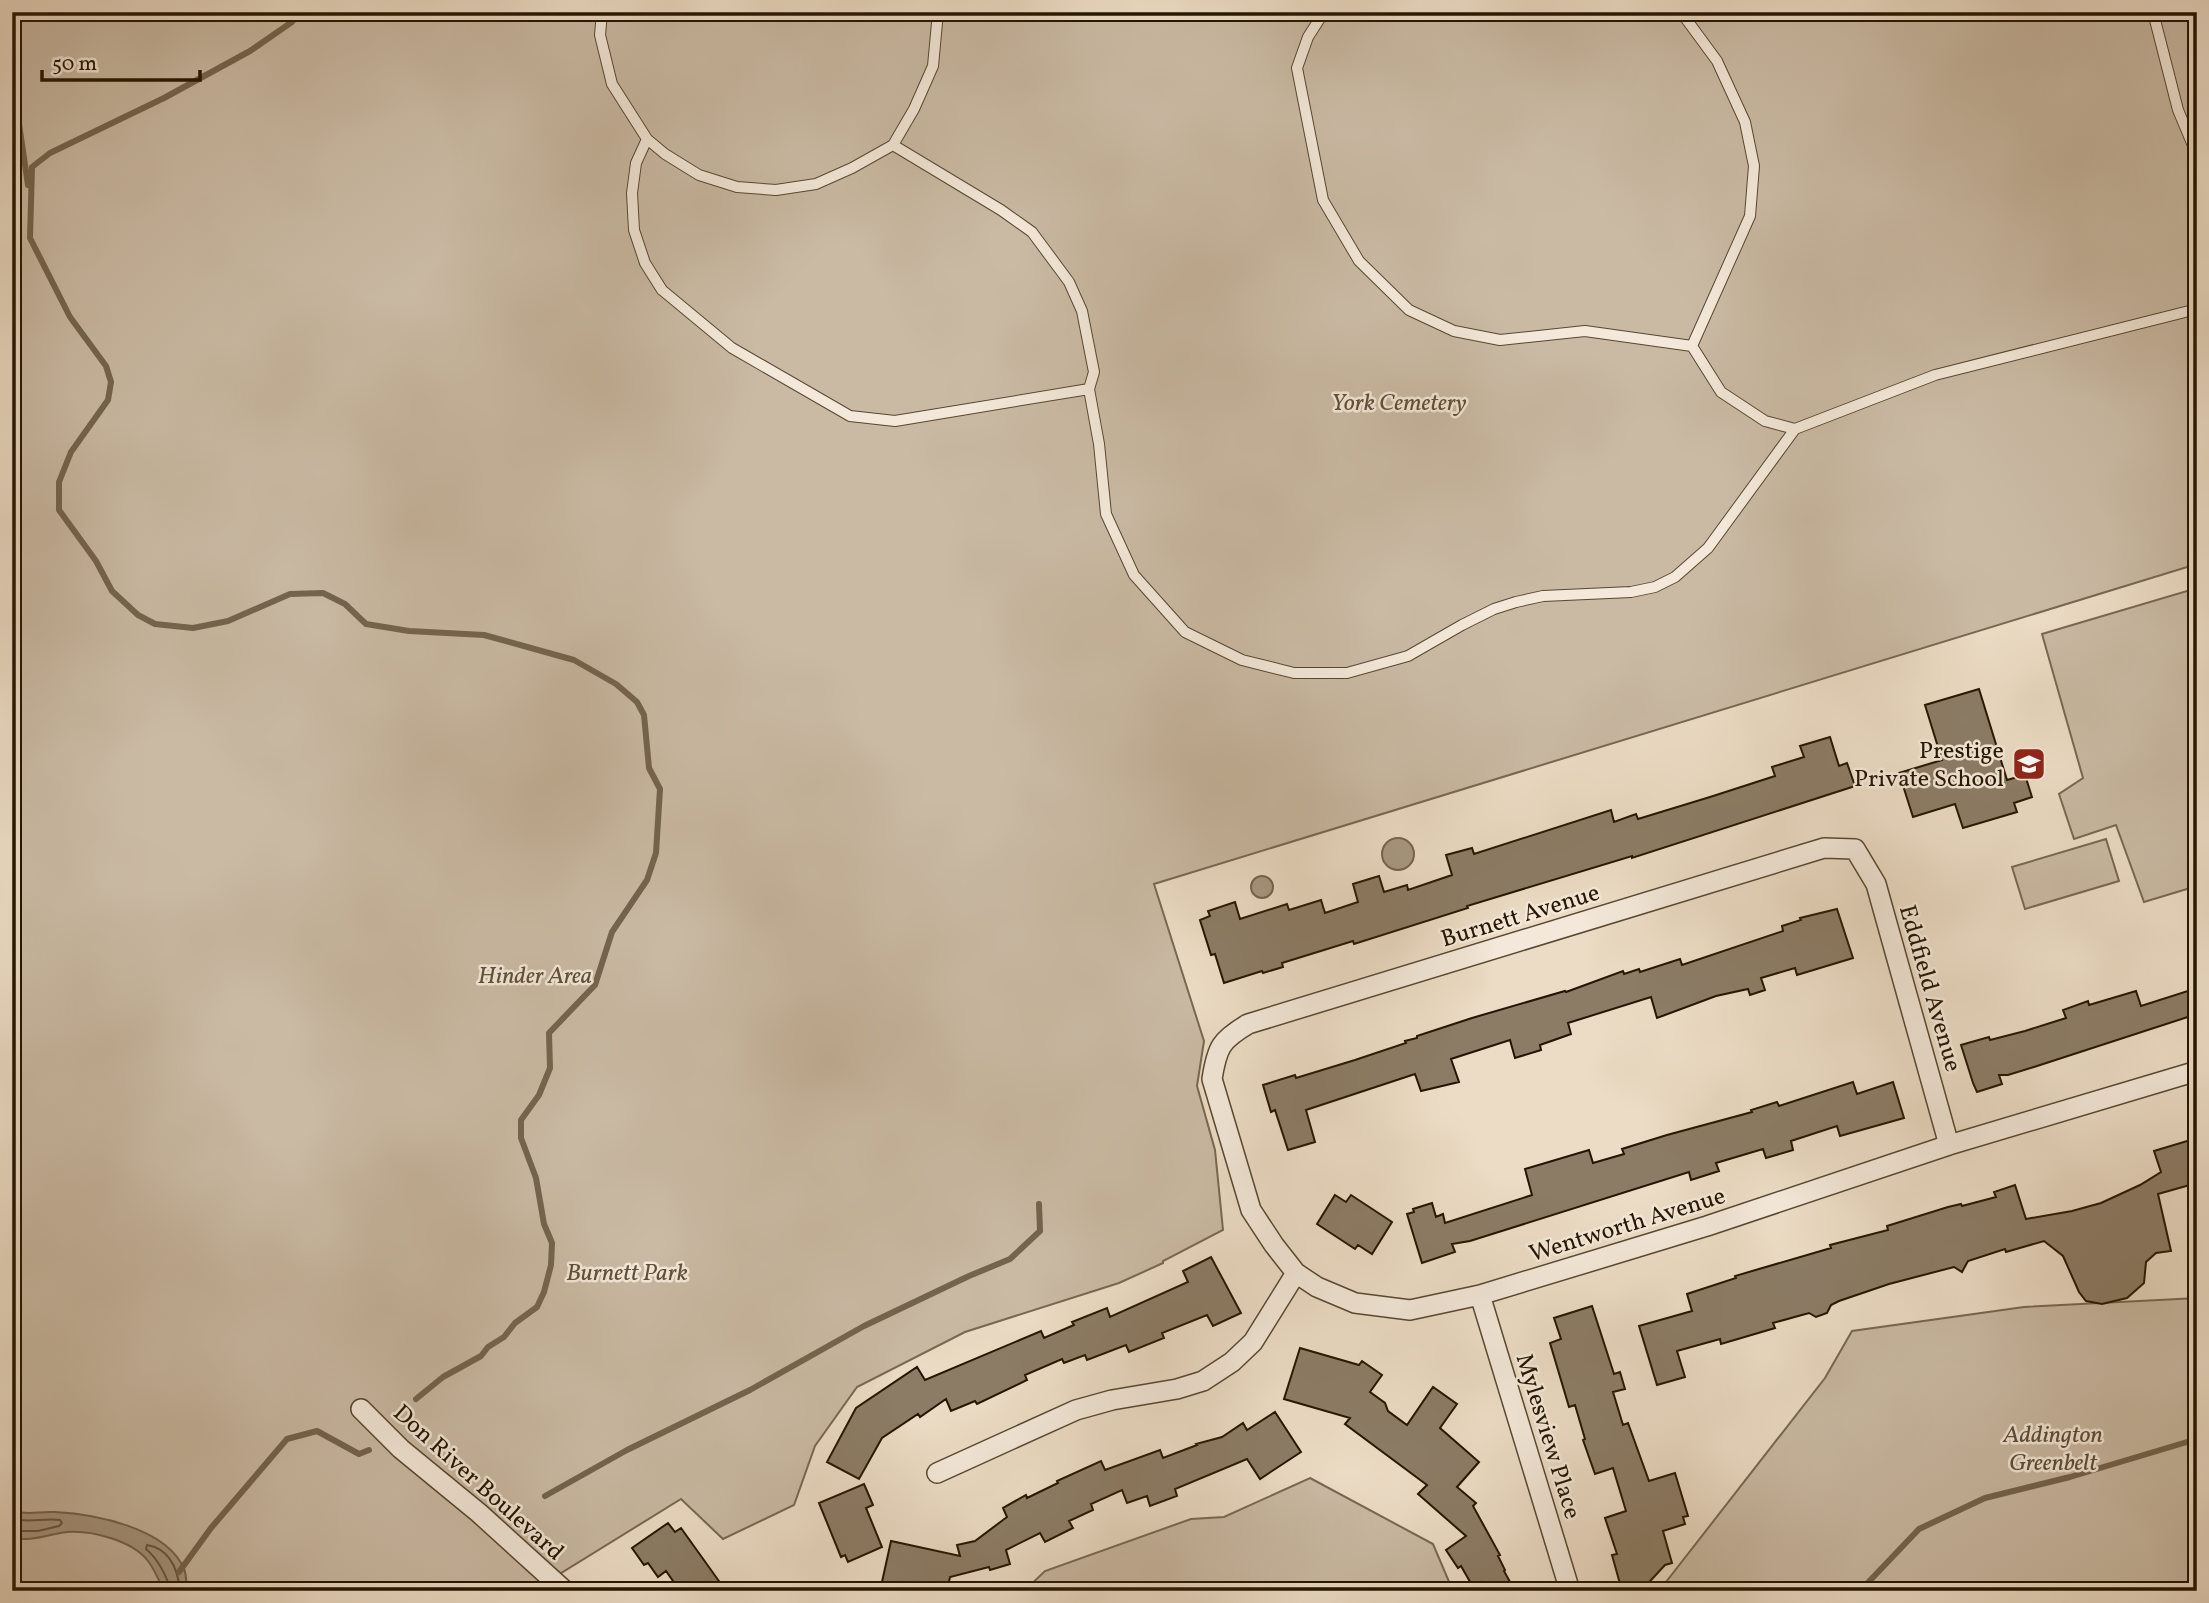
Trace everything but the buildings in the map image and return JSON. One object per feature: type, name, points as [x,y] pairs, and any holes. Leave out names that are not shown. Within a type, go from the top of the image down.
[{"type":"street","name":"Burnett Avenue","points":[[1215,1058],[1227,1037],[1248,1024],[1824,848],[1855,849]]},
{"type":"street","name":"Eddfield Avenue","points":[[1855,849],[1876,884],[1949,1145]]},
{"type":"street","name":"Wentworth Avenue","points":[[1215,1058],[1212,1079],[1251,1210],[1274,1245],[1296,1273],[1317,1287],[1355,1303],[1410,1310],[1480,1295],[1707,1226],[1949,1145],[2197,1070]]},
{"type":"street","points":[[937,1473],[1076,1410],[1203,1381],[1232,1362],[1253,1342],[1296,1273]]},
{"type":"street","name":"Mylesview Place","points":[[1480,1295],[1570,1591]]},
{"type":"street","name":"Don River Boulevard","points":[[361,1409],[401,1449],[479,1513],[565,1591]]},
{"type":"lane","points":[[602,12],[600,36],[612,83],[647,139],[699,175],[737,187],[776,190],[816,184],[852,169],[893,145],[915,109],[933,66],[938,12]]},
{"type":"lane","points":[[1324,12],[1308,37],[1297,68],[1322,200],[1359,261],[1409,310],[1454,331],[1500,340],[1585,331],[1692,346],[1721,392],[1765,421],[1796,429]]},
{"type":"lane","points":[[1681,12],[1717,61],[1745,122],[1754,166],[1750,216],[1692,346]]},
{"type":"lane","points":[[2153,12],[2178,110],[2197,155]]},
{"type":"lane","points":[[647,139],[636,163],[632,193],[634,230],[645,263],[662,290],[732,348],[850,416],[895,421],[1089,389]]},
{"type":"lane","points":[[893,145],[1001,209],[1031,232],[1069,282],[1082,311],[1094,372],[1089,389],[1099,444],[1105,514],[1134,575],[1185,632],[1242,660],[1294,673],[1348,673],[1408,656],[1462,625],[1494,609],[1516,602],[1543,596],[1631,593],[1655,587],[1675,577],[1708,548],[1796,429],[1935,375],[2197,309]]},
{"type":"green space","points":[[12,12],[2197,12],[2197,564],[1154,884],[1204,1041],[1197,1086],[1215,1150],[1223,1230],[1163,1263],[1119,1283],[965,1332],[857,1387],[815,1446],[794,1505],[723,1539],[681,1499],[532,1591],[12,1591]]},
{"type":"green space","points":[[2197,588],[2197,886],[2144,902],[2116,825],[2074,839],[2059,794],[2083,778],[2042,634]]},
{"type":"green space","points":[[2106,839],[2119,881],[2025,909],[2012,867]]},
{"type":"green space","name":"Addington Greenbelt","points":[[2197,1298],[2197,1591],[1659,1591],[1825,1378],[1852,1331],[2024,1307]]},
{"type":"green space","points":[[1310,1478],[1433,1544],[1453,1591],[1024,1591],[1045,1571],[1191,1519],[1224,1517]]},
{"type":"water","points":[[1398,838],[1409,843],[1414,854],[1409,865],[1398,870],[1387,865],[1382,854],[1387,843]]},
{"type":"water","points":[[1262,876],[1270,879],[1273,887],[1270,895],[1262,898],[1254,895],[1251,887],[1254,879]]},
{"type":"water","points":[[12,1511],[90,1516],[146,1533],[175,1555],[185,1572],[187,1591],[164,1591],[153,1568],[141,1554],[111,1538],[77,1532],[12,1538]]},
{"type":"waterway","points":[[300,12],[292,22],[250,51],[164,98],[50,153],[32,167],[30,238],[70,317],[106,366],[111,382],[108,400],[71,452],[59,482],[59,510],[96,561],[112,591],[138,615],[155,624],[193,628],[228,621],[290,594],[323,593],[345,604],[366,624],[409,631],[484,635],[574,660],[616,684],[637,702],[644,715],[649,768],[660,789],[656,853],[647,880],[612,932],[595,985],[549,1033],[550,1068],[539,1095],[521,1120],[521,1138],[536,1178],[544,1224],[552,1243],[551,1265],[544,1292],[537,1307],[515,1323],[504,1337],[488,1347],[481,1356],[443,1377],[416,1399]]},
{"type":"waterway","points":[[12,113],[19,124],[28,185]]},
{"type":"waterway","points":[[545,1496],[627,1450],[750,1390],[864,1326],[1010,1259],[1040,1231],[1039,1204]]},
{"type":"waterway","points":[[179,1572],[211,1528],[287,1439],[317,1431],[359,1454],[369,1450]]},
{"type":"waterway","points":[[1860,1591],[1919,1529],[1985,1498],[2070,1477],[2197,1439]]},
{"type":"place","name":"Prestige Private School","points":[[2029,764]]},
{"type":"park label","name":"York Cemetery","points":[[1399,402]]},
{"type":"park label","name":"Hinder Area","points":[[535,975]]},
{"type":"park label","name":"Burnett Park","points":[[627,1272]]}]
